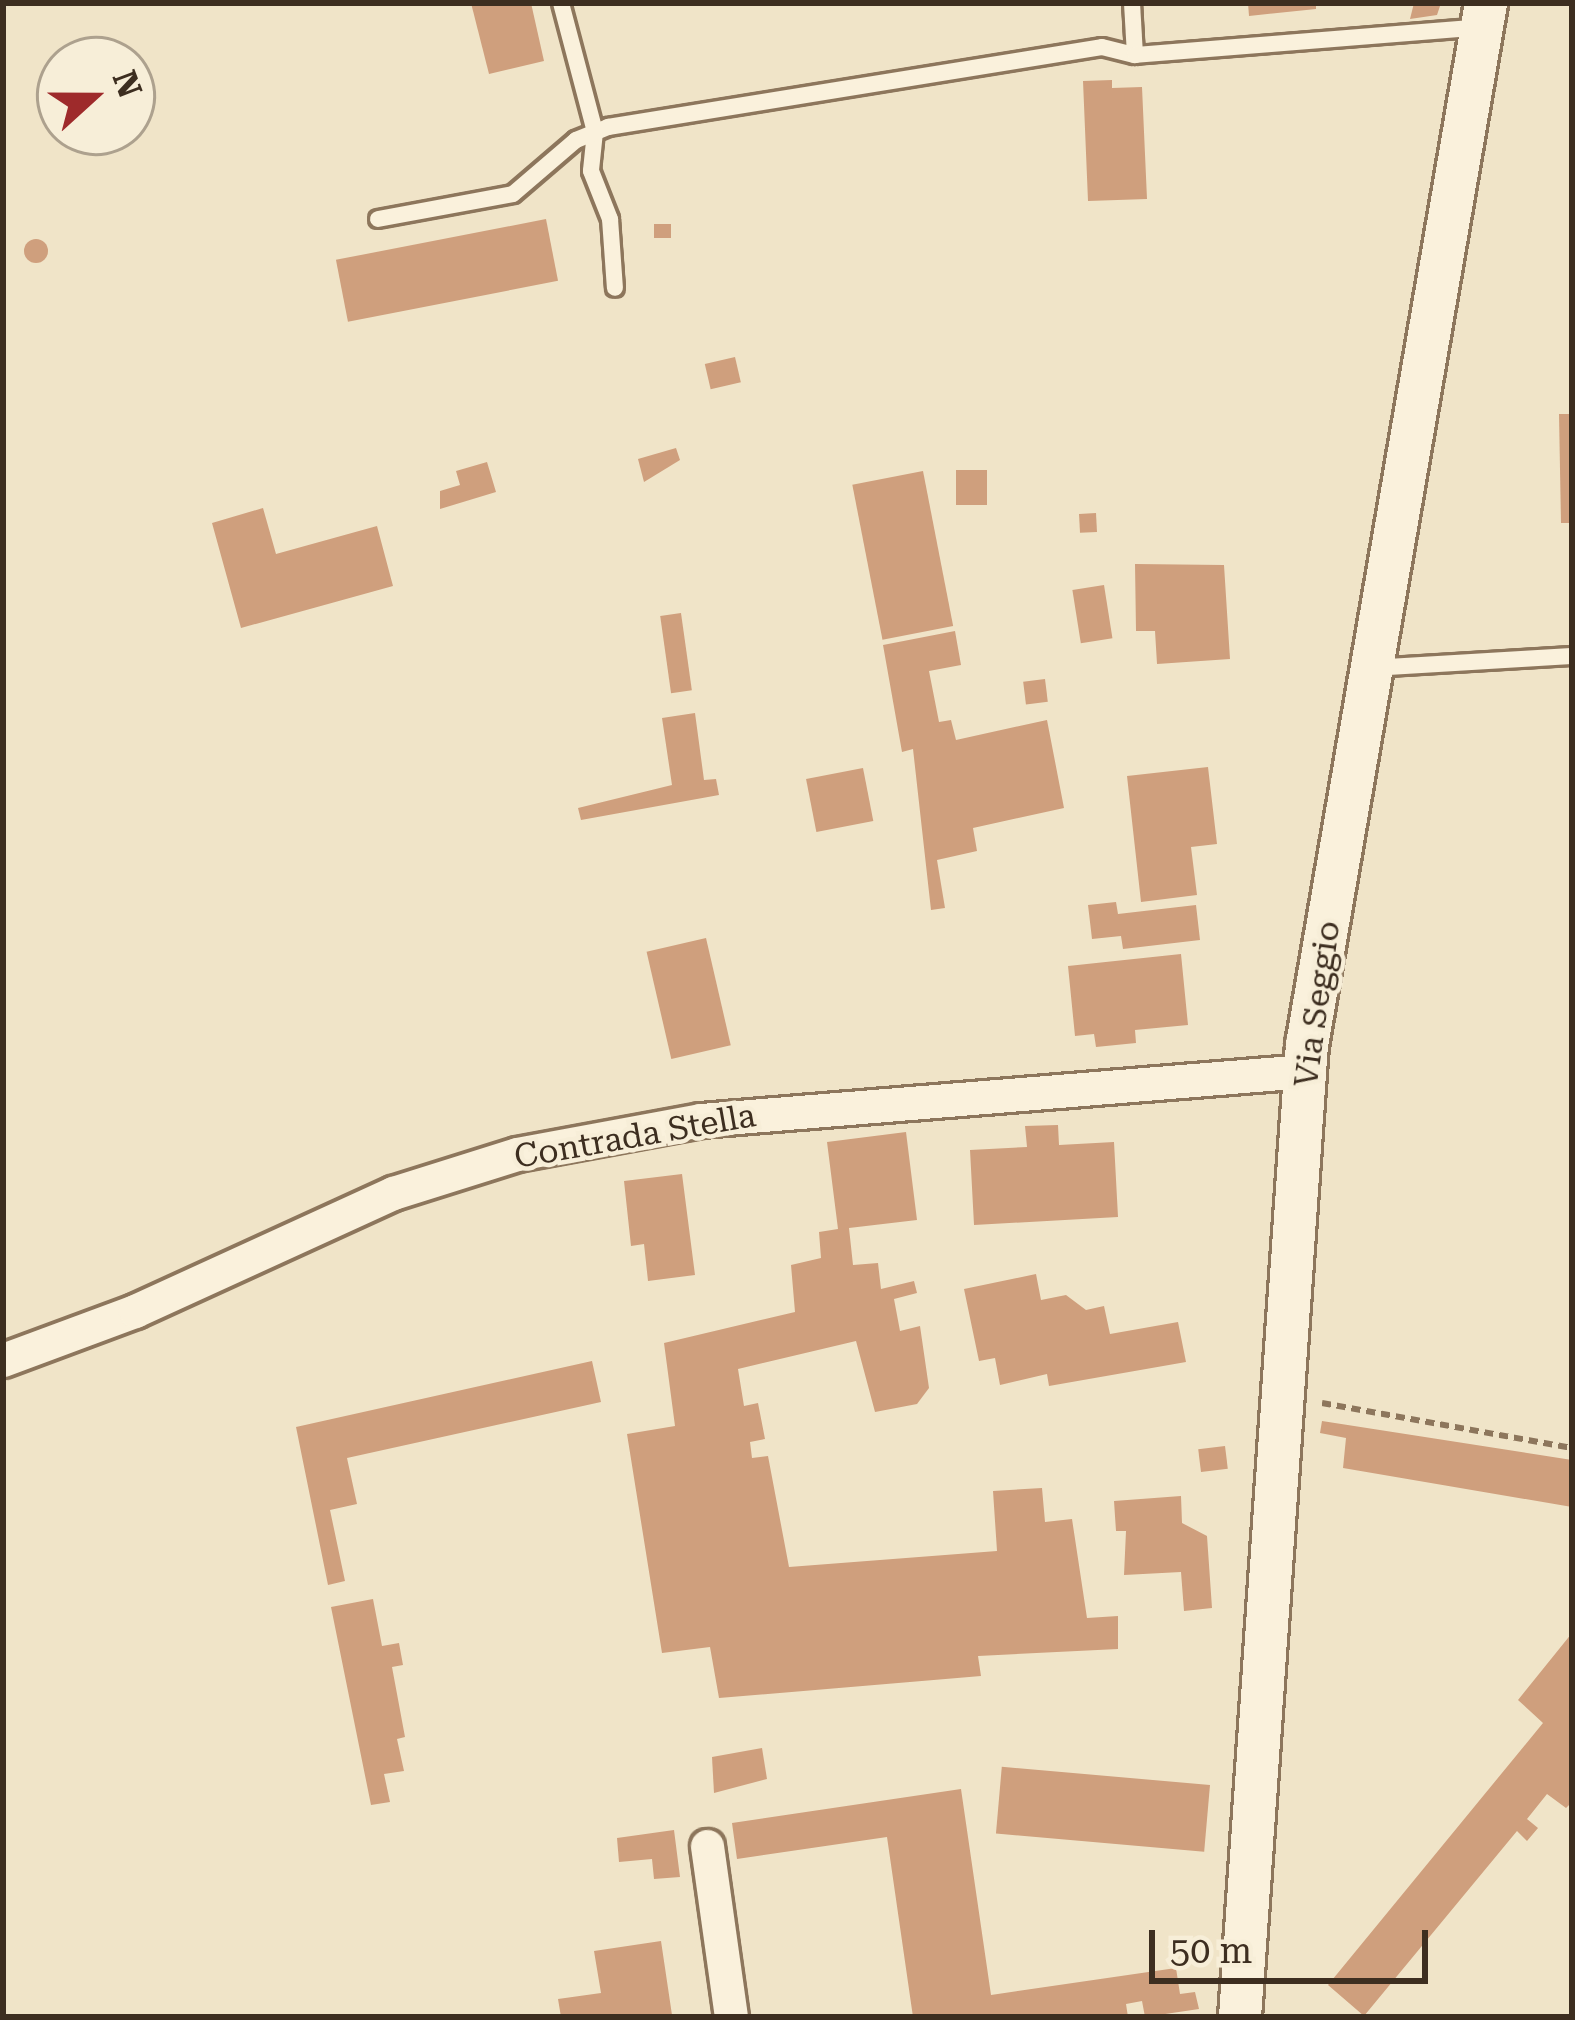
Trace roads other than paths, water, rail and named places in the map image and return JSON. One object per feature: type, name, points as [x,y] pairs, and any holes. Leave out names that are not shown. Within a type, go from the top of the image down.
[{"type":"street","name":"Via Seggio","points":[[1240,2017],[1305,1071],[1484,15]]},
{"type":"street","name":"Contrada Stella","points":[[3,1360],[135,1312],[393,1192],[517,1154],[701,1120],[1305,1071]]},
{"type":"street","points":[[707,1846],[731,2017]]},
{"type":"lane","points":[[561,3],[595,132],[591,170],[610,219],[615,288]]},
{"type":"lane","points":[[1132,3],[1135,55]]},
{"type":"lane","points":[[379,219],[513,194],[595,132],[1102,47],[1135,55],[1484,15]]},
{"type":"lane","points":[[1370,668],[1572,656]]}]
